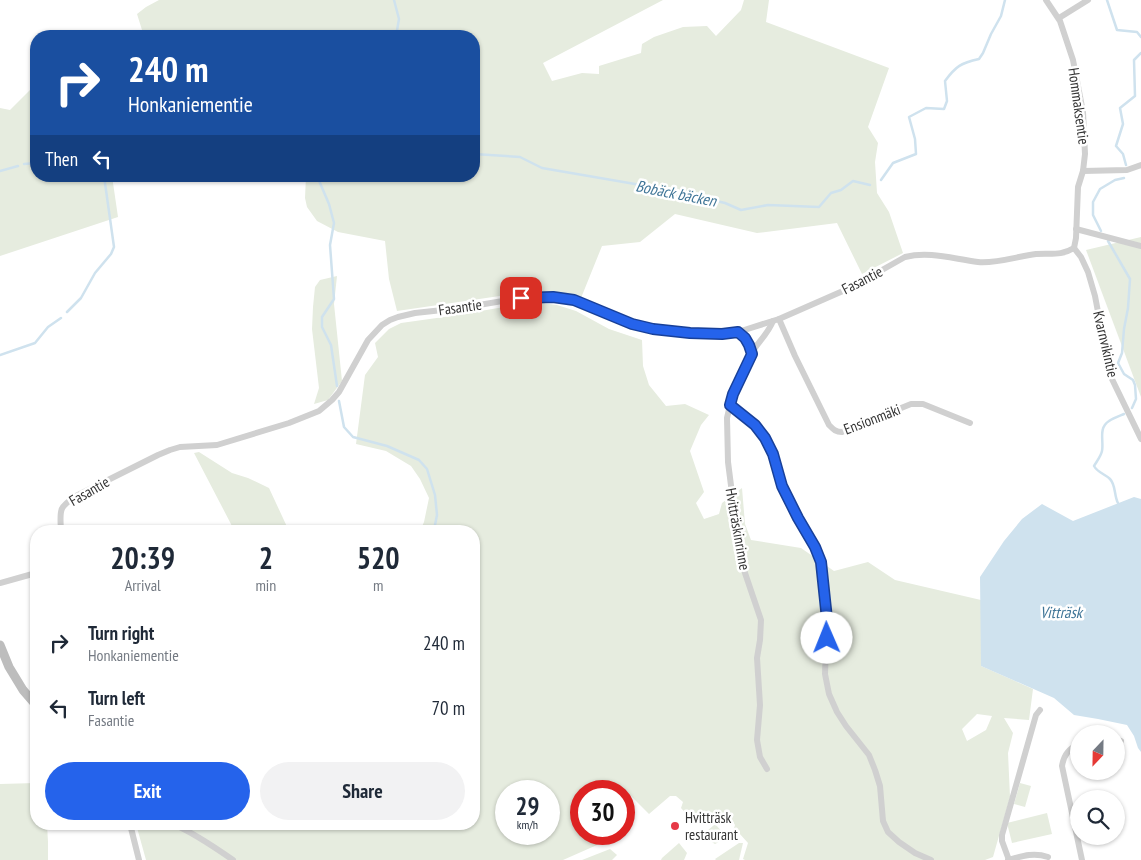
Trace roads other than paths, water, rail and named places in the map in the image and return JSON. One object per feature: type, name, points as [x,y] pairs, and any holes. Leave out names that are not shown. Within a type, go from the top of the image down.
[{"type":"street","name":"Hommaksentie","points":[[1046,0],[1060,18],[1073,60],[1083,112],[1085,154],[1083,171],[1078,187],[1074,248]]},
{"type":"street","points":[[1060,18],[1088,0]]},
{"type":"street","points":[[1083,171],[1127,170],[1141,165]]},
{"type":"street","points":[[1076,229],[1141,246]]},
{"type":"street","name":"Fasantie","points":[[60,525],[60,511],[65,503],[158,454],[180,447],[217,445],[289,423],[319,411],[339,392],[368,340],[382,326],[398,317],[414,313],[461,308],[521,298],[553,297],[574,300],[632,324],[653,329],[722,334],[738,332],[776,320],[852,287],[905,257],[913,255],[948,256],[980,262],[1038,254],[1060,254],[1074,248]]},
{"type":"street","name":"Kvarnvikintie","points":[[1074,248],[1081,257],[1088,272],[1095,296],[1110,375],[1141,439]]},
{"type":"street","name":"Hvitträskinrinne","points":[[767,769],[760,757],[756,740],[760,705],[757,658],[761,620],[745,573],[740,548],[728,462],[727,418],[733,394],[752,354],[776,320]]},
{"type":"street","name":"Ensionmäki","points":[[776,320],[829,425],[834,430],[842,432],[916,403],[970,423]]},
{"type":"street","points":[[738,332],[745,338],[752,354]]},
{"type":"street","points":[[730,405],[755,425],[765,438],[773,454],[782,486],[815,547],[821,562],[827,619],[825,674],[829,694],[837,712],[869,755],[876,770],[880,786],[883,821],[888,832],[899,842],[931,860]]},
{"type":"street","points":[[0,583],[30,575]]},
{"type":"street","points":[[0,645],[9,667],[30,698]]},
{"type":"street","points":[[1040,710],[1036,715],[1002,840],[1008,860],[1024,855],[1040,854],[1048,857]]},
{"type":"street","points":[[1070,749],[1066,752],[1062,766],[1082,860]]},
{"type":"street","points":[[132,830],[139,860]]},
{"type":"street","points":[[186,830],[233,860]]},
{"type":"water","name":"Vitträsk","points":[[1134,497],[1141,499],[1141,752],[1127,725],[1074,715],[1054,698],[981,666],[980,577],[1004,541],[1022,519],[1042,504],[1073,521]]},
{"type":"waterway","points":[[394,0],[399,19],[397,30]]},
{"type":"waterway","name":"Bobäck bäcken","points":[[881,180],[893,163],[916,154],[915,139],[909,117],[926,108],[944,109],[947,101],[945,81],[959,66],[979,59],[1001,16],[1005,0]]},
{"type":"waterway","name":"Bobäck bäcken","points":[[1107,0],[1117,30],[1137,32],[1141,37]]},
{"type":"waterway","name":"Bobäck bäcken","points":[[1126,165],[1123,154],[1116,146],[1123,124],[1120,108],[1135,96],[1134,60],[1141,53]]},
{"type":"waterway","name":"Bobäck bäcken","points":[[480,154],[520,157],[542,168],[664,189],[725,203],[741,210],[768,205],[819,207],[831,193],[841,190],[853,181],[870,185]]},
{"type":"waterway","name":"Bobäck bäcken","points":[[24,164],[30,164]]},
{"type":"waterway","name":"Bobäck bäcken","points":[[0,171],[18,166]]},
{"type":"waterway","name":"Bobäck bäcken","points":[[1101,231],[1093,215],[1093,202],[1100,189],[1115,180],[1124,178]]},
{"type":"waterway","points":[[67,312],[81,298],[95,273],[111,254],[114,247],[105,182]]},
{"type":"waterway","points":[[320,182],[329,204],[334,223],[330,245],[334,299],[322,317],[322,327],[331,345],[337,386]]},
{"type":"waterway","name":"Bobäck bäcken","points":[[1108,241],[1130,279],[1122,353],[1118,363],[1124,374],[1133,380],[1135,385],[1136,399],[1132,408]]},
{"type":"waterway","points":[[0,355],[35,343],[48,327],[61,318]]},
{"type":"waterway","points":[[339,401],[344,427],[353,437],[387,446],[419,460],[427,469],[435,495],[437,515],[435,525]]},
{"type":"waterway","name":"Bobäck bäcken","points":[[1118,503],[1112,481],[1094,466],[1102,451],[1104,427],[1111,420],[1124,414]]},
{"type":"place","name":"Hvitträsk restaurant","points":[[675,826]]}]
